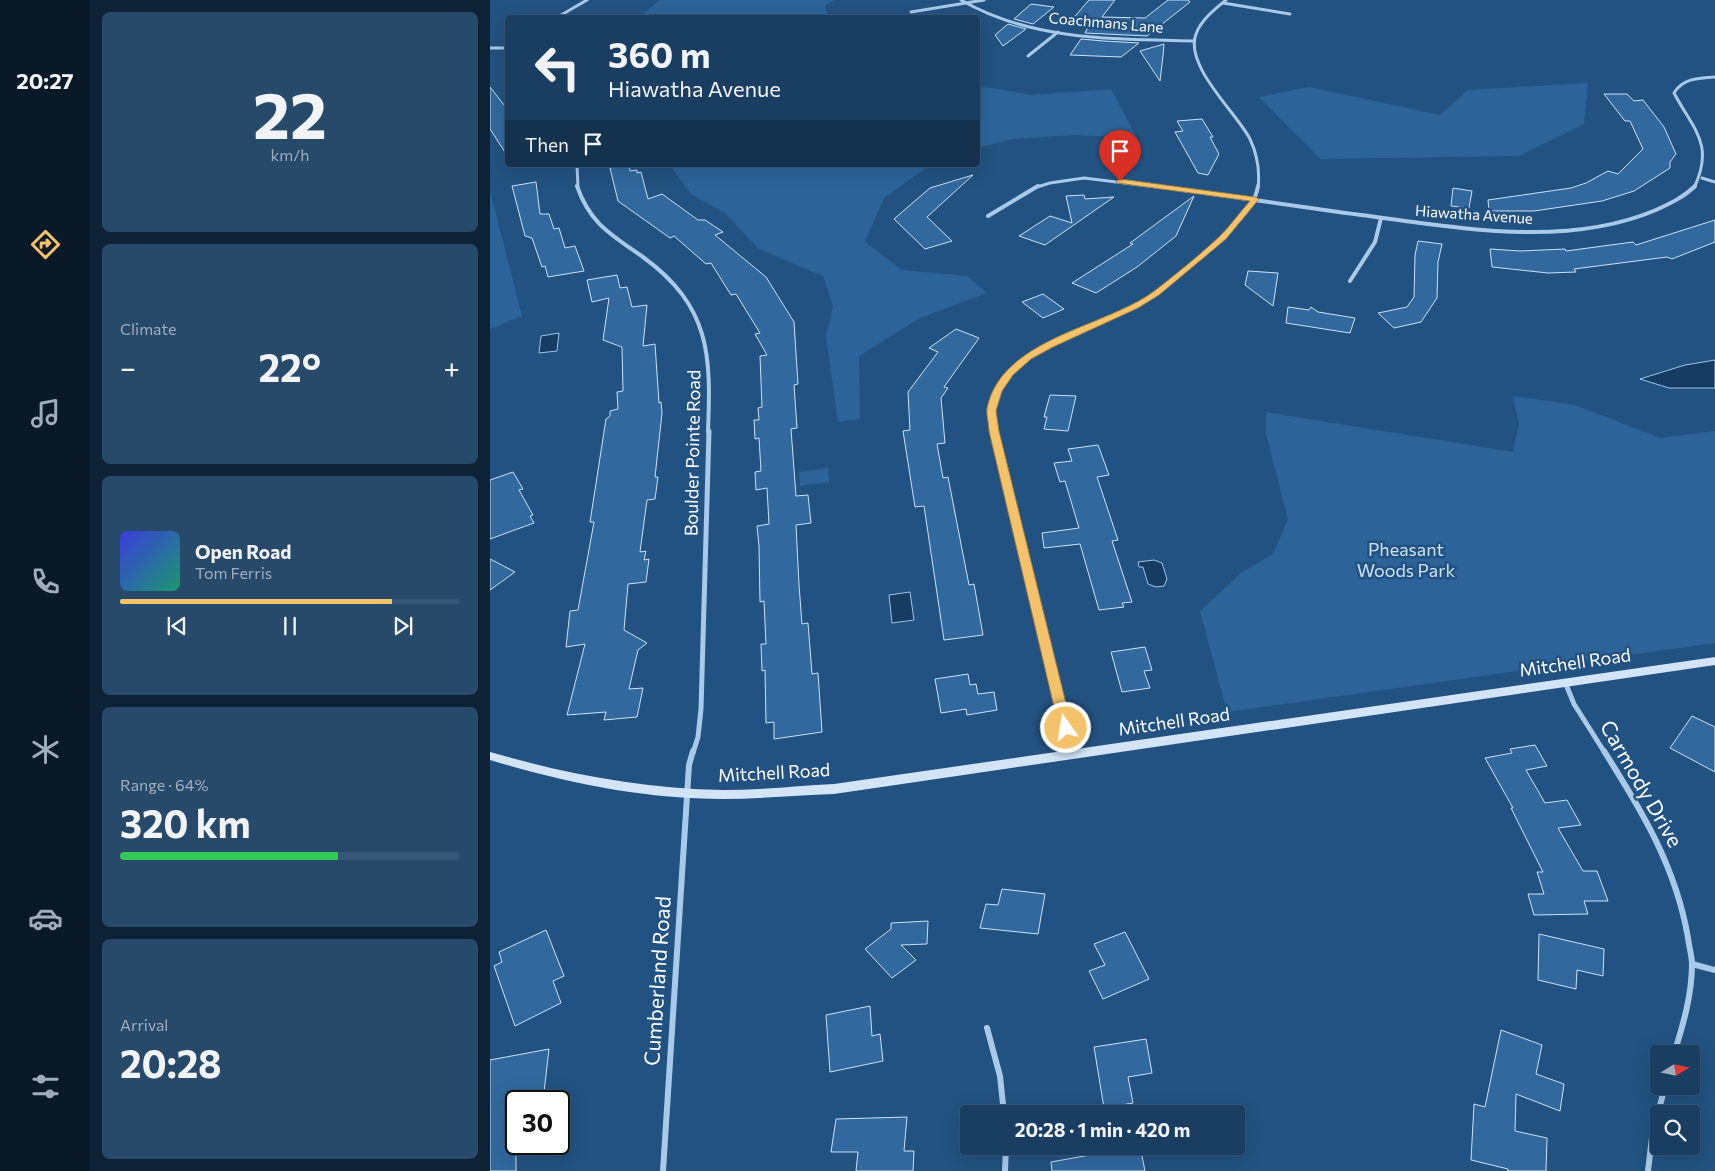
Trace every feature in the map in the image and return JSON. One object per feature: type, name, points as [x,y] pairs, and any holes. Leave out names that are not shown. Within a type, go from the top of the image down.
[{"type":"main road","name":"Mitchell Road","points":[[490,756],[555,774],[597,782],[687,793],[753,794],[834,789],[1715,661]]},
{"type":"street","points":[[561,15],[587,0]]},
{"type":"street","name":"Coachmans Lane","points":[[961,0],[996,19],[1058,32],[1110,38],[1194,40]]},
{"type":"street","points":[[911,12],[984,0]]},
{"type":"street","points":[[1073,754],[994,431],[992,411],[997,391],[1010,373],[1027,357],[1135,306],[1156,294],[1224,237],[1255,199],[1259,188],[1260,169],[1256,150],[1248,133],[1202,68],[1197,59],[1194,40],[1202,23],[1224,1],[1290,14]]},
{"type":"street","points":[[1028,56],[1058,32]]},
{"type":"street","points":[[490,48],[505,48]]},
{"type":"street","points":[[1694,116],[1676,99],[1674,93],[1676,88],[1691,80],[1715,77]]},
{"type":"street","name":"Boulder Pointe Road","points":[[577,167],[576,183],[579,199],[590,215],[606,230],[672,281],[688,302],[700,325],[708,350],[710,377],[701,709],[698,737],[689,765],[687,793]]},
{"type":"street","name":"Hiawatha Avenue","points":[[988,216],[1033,188],[1076,179],[1102,179],[1381,218],[1501,231],[1544,231],[1601,226],[1635,219],[1662,208],[1684,196],[1705,173]]},
{"type":"street","points":[[1702,178],[1715,182]]},
{"type":"street","points":[[1350,281],[1375,242],[1381,218]]},
{"type":"street","name":"Carmody Drive","points":[[1565,682],[1574,704],[1645,817],[1669,869],[1684,915],[1692,964],[1687,1012],[1677,1045]]},
{"type":"street","name":"Cumberland Road","points":[[663,1171],[687,793]]},
{"type":"street","points":[[1692,964],[1715,970]]},
{"type":"street","points":[[988,1028],[1000,1076],[1003,1105]]},
{"type":"street","points":[[1648,1171],[1652,1137],[1663,1095]]},
{"type":"street","points":[[1005,1171],[1006,1155]]},
{"type":"green space","points":[[660,0],[834,0],[825,6],[827,15],[641,15]]},
{"type":"green space","points":[[1588,83],[1584,124],[1519,156],[1320,159],[1259,97],[1309,87],[1440,115],[1468,90]]},
{"type":"green space","points":[[980,86],[1033,95],[1111,89],[1137,138],[1074,135],[1013,139],[980,147]]},
{"type":"green space","points":[[671,167],[927,167],[884,198],[865,242],[902,270],[967,276],[987,293],[920,318],[859,356],[860,419],[838,422],[826,337],[833,306],[823,276],[759,249],[725,213],[691,194]]},
{"type":"green space","points":[[490,191],[522,316],[490,329]]},
{"type":"green space","name":"Pheasant Woods Park","points":[[1513,396],[1575,405],[1660,438],[1715,431],[1715,643],[1227,712],[1200,611],[1241,573],[1273,554],[1288,519],[1266,434],[1266,412],[1513,452],[1519,424]]},
{"type":"green space","points":[[828,468],[829,482],[800,486],[799,472]]},
{"type":"shaded area","points":[[559,333],[557,351],[539,353],[541,336]]},
{"type":"shaded area","points":[[1715,360],[1715,388],[1669,388],[1640,379],[1685,365]]},
{"type":"shaded area","points":[[1154,560],[1162,563],[1167,579],[1164,586],[1156,587],[1148,584],[1143,567],[1139,567],[1138,562]]},
{"type":"shaded area","points":[[910,592],[914,620],[892,623],[889,595]]},
{"type":"building","points":[[1089,0],[1115,0],[1102,17],[1145,18],[1168,0],[1188,0],[1190,2],[1147,36],[1085,33],[1090,24],[1070,22]]},
{"type":"building","points":[[1031,4],[1054,7],[1033,24],[1014,19]]},
{"type":"building","points":[[1008,24],[1026,29],[1003,46],[995,35]]},
{"type":"building","points":[[1081,39],[1139,43],[1121,57],[1070,55]]},
{"type":"building","points":[[1164,44],[1163,56],[1160,81],[1140,51]]},
{"type":"building","points":[[490,87],[505,106],[505,152],[490,129]]},
{"type":"building","points":[[1604,94],[1627,94],[1634,101],[1643,100],[1664,127],[1676,154],[1670,162],[1670,168],[1634,191],[1602,201],[1534,211],[1489,211],[1488,200],[1571,188],[1586,183],[1608,171],[1618,174],[1643,149],[1630,121],[1625,121]]},
{"type":"building","points":[[1202,119],[1213,137],[1210,137],[1219,154],[1208,175],[1198,173],[1175,132],[1183,131],[1177,121]]},
{"type":"building","points":[[629,167],[630,171],[637,170],[637,173],[641,172],[648,199],[662,194],[698,220],[705,220],[723,232],[715,235],[766,277],[794,322],[798,384],[794,385],[797,428],[791,429],[796,496],[808,495],[811,523],[796,525],[799,585],[802,624],[808,623],[812,674],[818,673],[822,732],[774,739],[774,722],[766,723],[765,670],[762,671],[761,644],[766,644],[764,601],[760,602],[757,526],[769,524],[767,488],[756,490],[755,472],[761,471],[759,438],[755,439],[754,420],[759,420],[758,408],[762,407],[760,356],[767,355],[755,334],[760,333],[736,294],[731,295],[711,263],[706,264],[674,236],[670,238],[618,201],[610,168]]},
{"type":"building","points":[[973,175],[927,217],[952,241],[925,249],[894,219],[930,188]]},
{"type":"building","points":[[536,182],[540,214],[549,214],[554,229],[559,228],[565,248],[575,246],[584,271],[548,277],[545,266],[542,267],[532,238],[525,236],[512,186]]},
{"type":"building","points":[[1453,188],[1472,191],[1469,208],[1451,206]]},
{"type":"building","points":[[1084,195],[1085,199],[1114,197],[1045,245],[1019,236],[1050,216],[1072,223],[1066,196]]},
{"type":"building","points":[[1194,196],[1176,236],[1137,267],[1096,293],[1072,283],[1133,244],[1130,243]]},
{"type":"building","points":[[1715,220],[1715,242],[1672,259],[1667,257],[1574,269],[1576,272],[1548,273],[1492,267],[1490,249],[1520,251],[1565,249],[1566,251],[1633,242],[1636,245]]},
{"type":"building","points":[[1418,241],[1442,244],[1438,262],[1437,298],[1421,322],[1394,328],[1378,313],[1407,307],[1414,297],[1415,255]]},
{"type":"building","points":[[1248,271],[1278,273],[1273,306],[1245,285]]},
{"type":"building","points":[[617,275],[620,288],[627,287],[632,307],[647,305],[643,346],[655,344],[659,403],[661,402],[662,413],[655,477],[658,477],[655,499],[647,500],[640,552],[646,551],[644,560],[649,559],[646,582],[628,584],[624,630],[647,643],[638,650],[629,689],[643,688],[637,717],[604,720],[606,712],[567,715],[585,644],[566,647],[570,611],[578,610],[594,522],[590,522],[606,419],[610,416],[610,411],[618,409],[617,392],[623,391],[622,347],[603,340],[609,298],[592,302],[587,280]]},
{"type":"building","points":[[1043,294],[1064,309],[1043,318],[1022,302]]},
{"type":"building","points":[[1288,307],[1309,310],[1311,307],[1318,312],[1355,318],[1350,333],[1286,323]]},
{"type":"building","points":[[956,329],[979,338],[944,387],[948,388],[941,398],[945,443],[937,444],[943,478],[948,477],[969,585],[974,584],[983,635],[944,640],[924,506],[915,507],[903,431],[910,430],[908,392],[938,352],[929,348]]},
{"type":"building","points":[[1050,395],[1076,396],[1068,431],[1044,429],[1047,417],[1044,417]]},
{"type":"building","points":[[1098,445],[1109,475],[1097,477],[1118,540],[1112,541],[1132,602],[1122,603],[1124,607],[1099,610],[1080,544],[1044,548],[1042,533],[1079,528],[1065,481],[1060,482],[1054,463],[1072,461],[1068,449]]},
{"type":"building","points":[[513,472],[523,489],[519,490],[533,515],[530,516],[534,523],[490,539],[490,480]]},
{"type":"building","points":[[490,559],[515,572],[490,590]]},
{"type":"building","points":[[1145,647],[1152,670],[1144,671],[1150,688],[1122,692],[1111,652]]},
{"type":"building","points":[[968,674],[970,685],[976,684],[978,694],[994,692],[997,710],[967,715],[966,709],[941,713],[935,679]]},
{"type":"building","points":[[1692,716],[1715,727],[1715,772],[1670,748]]},
{"type":"building","points":[[1535,745],[1547,766],[1526,770],[1545,803],[1567,800],[1581,825],[1558,828],[1583,871],[1597,871],[1608,901],[1584,901],[1588,914],[1534,915],[1528,894],[1544,894],[1537,872],[1543,872],[1511,808],[1513,808],[1485,758],[1512,753],[1510,749]]},
{"type":"building","points":[[1002,889],[1045,894],[1038,934],[980,928],[986,904],[998,905]]},
{"type":"building","points":[[928,921],[927,944],[901,945],[916,960],[892,978],[865,949],[891,929],[891,923]]},
{"type":"building","points":[[546,930],[564,976],[553,981],[561,1003],[515,1026],[494,966],[502,962],[499,952]]},
{"type":"building","points":[[1125,932],[1149,979],[1103,999],[1089,971],[1105,965],[1094,944]]},
{"type":"building","points":[[1539,934],[1604,949],[1603,976],[1577,970],[1576,989],[1538,980]]},
{"type":"building","points":[[870,1006],[872,1036],[880,1034],[883,1061],[830,1072],[826,1015]]},
{"type":"building","points":[[1501,1030],[1542,1045],[1536,1074],[1564,1084],[1560,1111],[1516,1094],[1515,1131],[1547,1138],[1546,1171],[1508,1171],[1508,1169],[1471,1160],[1474,1104],[1485,1107]]},
{"type":"building","points":[[1146,1039],[1152,1073],[1128,1077],[1133,1103],[1104,1105],[1094,1047]]},
{"type":"building","points":[[549,1049],[544,1090],[505,1090],[505,1155],[516,1155],[516,1171],[490,1171],[490,1060]]},
{"type":"building","points":[[907,1117],[904,1151],[914,1151],[913,1171],[856,1171],[858,1152],[831,1152],[836,1119]]},
{"type":"building","points":[[1090,1155],[1142,1155],[1145,1171],[1052,1171],[1051,1162]]},
{"type":"route","points":[[1066,728],[994,431],[992,411],[997,391],[1010,373],[1027,357],[1135,306],[1156,294],[1224,237],[1255,199],[1120,181]]}]
